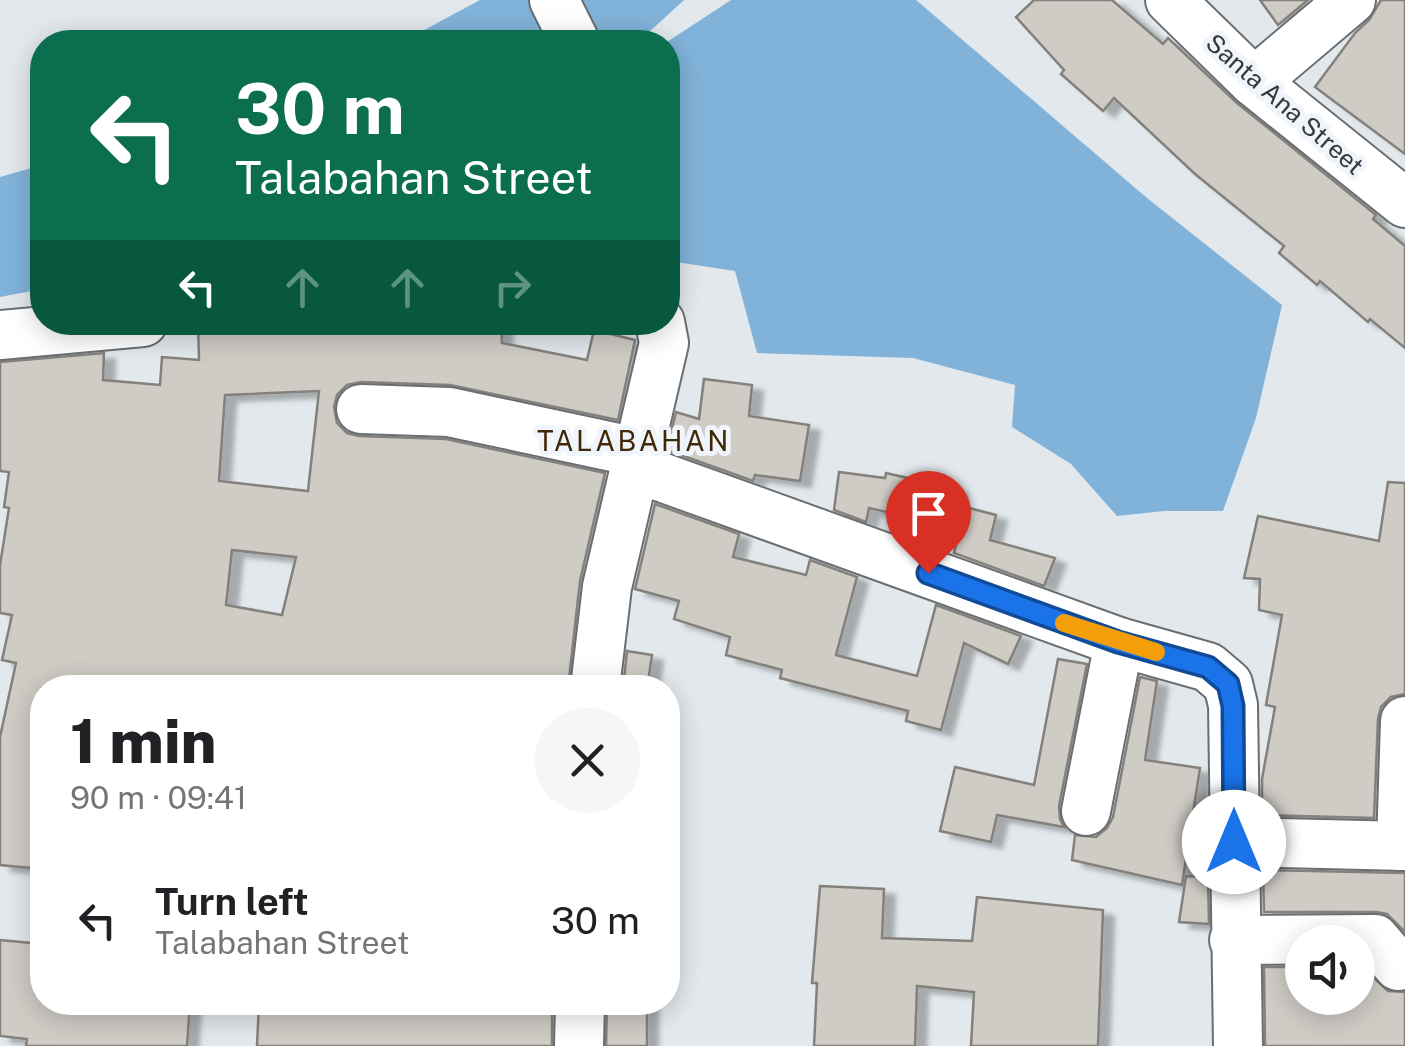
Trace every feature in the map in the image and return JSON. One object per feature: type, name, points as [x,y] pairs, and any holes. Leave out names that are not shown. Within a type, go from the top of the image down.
[{"type":"street","points":[[554,0],[569,30]]},
{"type":"street","name":"Santa Ana Street","points":[[1170,0],[1254,82],[1405,202]]},
{"type":"street","points":[[1254,82],[1351,0]]},
{"type":"street","points":[[0,335],[30,332]]},
{"type":"street","points":[[597,675],[607,587],[664,343],[662,335]]},
{"type":"street","points":[[361,409],[449,412],[627,450],[650,473],[1118,642],[1208,667],[1228,684],[1233,706],[1238,1046]]},
{"type":"street","points":[[1086,812],[1118,642]]},
{"type":"street","points":[[1234,842],[1403,846],[1405,721]]},
{"type":"street","points":[[1234,940],[1375,939],[1398,966]]},
{"type":"street","points":[[579,1046],[580,1015]]},
{"type":"water","points":[[480,0],[684,0],[651,30],[424,30]]},
{"type":"water","points":[[731,0],[916,0],[1147,198],[1282,305],[1256,418],[1223,511],[1117,516],[1071,464],[1012,427],[1015,385],[913,358],[757,353],[735,271],[680,263],[680,33]]},
{"type":"water","points":[[30,168],[30,291],[0,297],[0,177]]},
{"type":"building","points":[[1034,0],[1112,0],[1163,44],[1168,38],[1237,103],[1376,215],[1373,219],[1405,246],[1405,348],[1279,253],[1284,246],[1195,174],[1114,98],[1103,111],[1061,74],[1064,70],[1016,17]]},
{"type":"building","points":[[1260,0],[1308,0],[1278,25]]},
{"type":"building","points":[[1381,0],[1405,0],[1405,154],[1315,87]]},
{"type":"building","points":[[198,335],[502,335],[502,343],[587,360],[593,335],[635,340],[618,420],[450,385],[361,382],[347,385],[337,395],[334,407],[337,423],[347,433],[359,436],[446,439],[605,473],[580,581],[569,675],[30,675],[30,868],[0,865],[0,737],[16,663],[2,660],[12,615],[0,613],[0,565],[9,508],[4,507],[9,472],[0,471],[0,362],[104,353],[103,380],[160,385],[162,357],[199,360]],"holes":[[[319,391],[308,491],[219,481],[225,395]],[[232,550],[296,557],[282,615],[226,605]]]},
{"type":"building","points":[[704,379],[752,385],[749,416],[809,425],[800,481],[755,475],[753,481],[667,450],[676,412],[699,419]]},
{"type":"building","points":[[839,472],[885,478],[886,473],[956,489],[948,526],[869,508],[866,522],[834,510]]},
{"type":"building","points":[[1388,482],[1405,483],[1405,694],[1391,697],[1381,707],[1378,719],[1374,818],[1262,815],[1262,779],[1275,707],[1266,705],[1282,615],[1259,610],[1260,579],[1244,578],[1258,516],[1379,541]]},
{"type":"building","points":[[655,504],[739,534],[733,557],[806,575],[810,560],[857,577],[836,655],[917,676],[936,605],[1021,636],[1008,664],[964,643],[941,730],[906,721],[908,711],[780,678],[782,670],[726,655],[730,637],[674,619],[679,601],[635,589]]},
{"type":"building","points":[[965,507],[996,515],[990,540],[1055,558],[1044,586],[954,553]]},
{"type":"building","points":[[627,651],[652,655],[649,675],[624,675]]},
{"type":"building","points":[[1058,659],[1087,664],[1059,806],[1064,827],[997,815],[991,842],[940,831],[955,767],[1034,785]]},
{"type":"building","points":[[1140,677],[1157,681],[1145,760],[1200,768],[1182,885],[1072,860],[1075,835],[1096,837],[1113,817]]},
{"type":"building","points":[[1263,870],[1405,873],[1405,932],[1387,914],[1376,912],[1264,912]]},
{"type":"building","points":[[1186,876],[1208,877],[1209,924],[1179,922]]},
{"type":"building","points":[[820,886],[884,889],[882,938],[972,941],[977,897],[1103,910],[1098,1046],[971,1046],[974,992],[917,986],[915,1046],[814,1046],[817,983],[812,983]]},
{"type":"building","points":[[0,940],[30,943],[30,1015],[189,1015],[187,1046],[26,1046],[27,1039],[0,1036]]},
{"type":"building","points":[[1264,967],[1285,967],[1285,1015],[1375,1015],[1375,979],[1388,991],[1405,992],[1405,1046],[1265,1046]]},
{"type":"building","points":[[258,1015],[552,1015],[552,1046],[257,1046]]},
{"type":"building","points":[[607,1015],[647,1015],[647,1046],[606,1046]]},
{"type":"slow traffic","points":[[1064,623],[1156,652]]},
{"type":"district","name":"TALABAHAN","points":[[634,440]]},
{"type":"route","points":[[928,573],[1118,642],[1208,667],[1228,684],[1233,706],[1234,842]]}]
